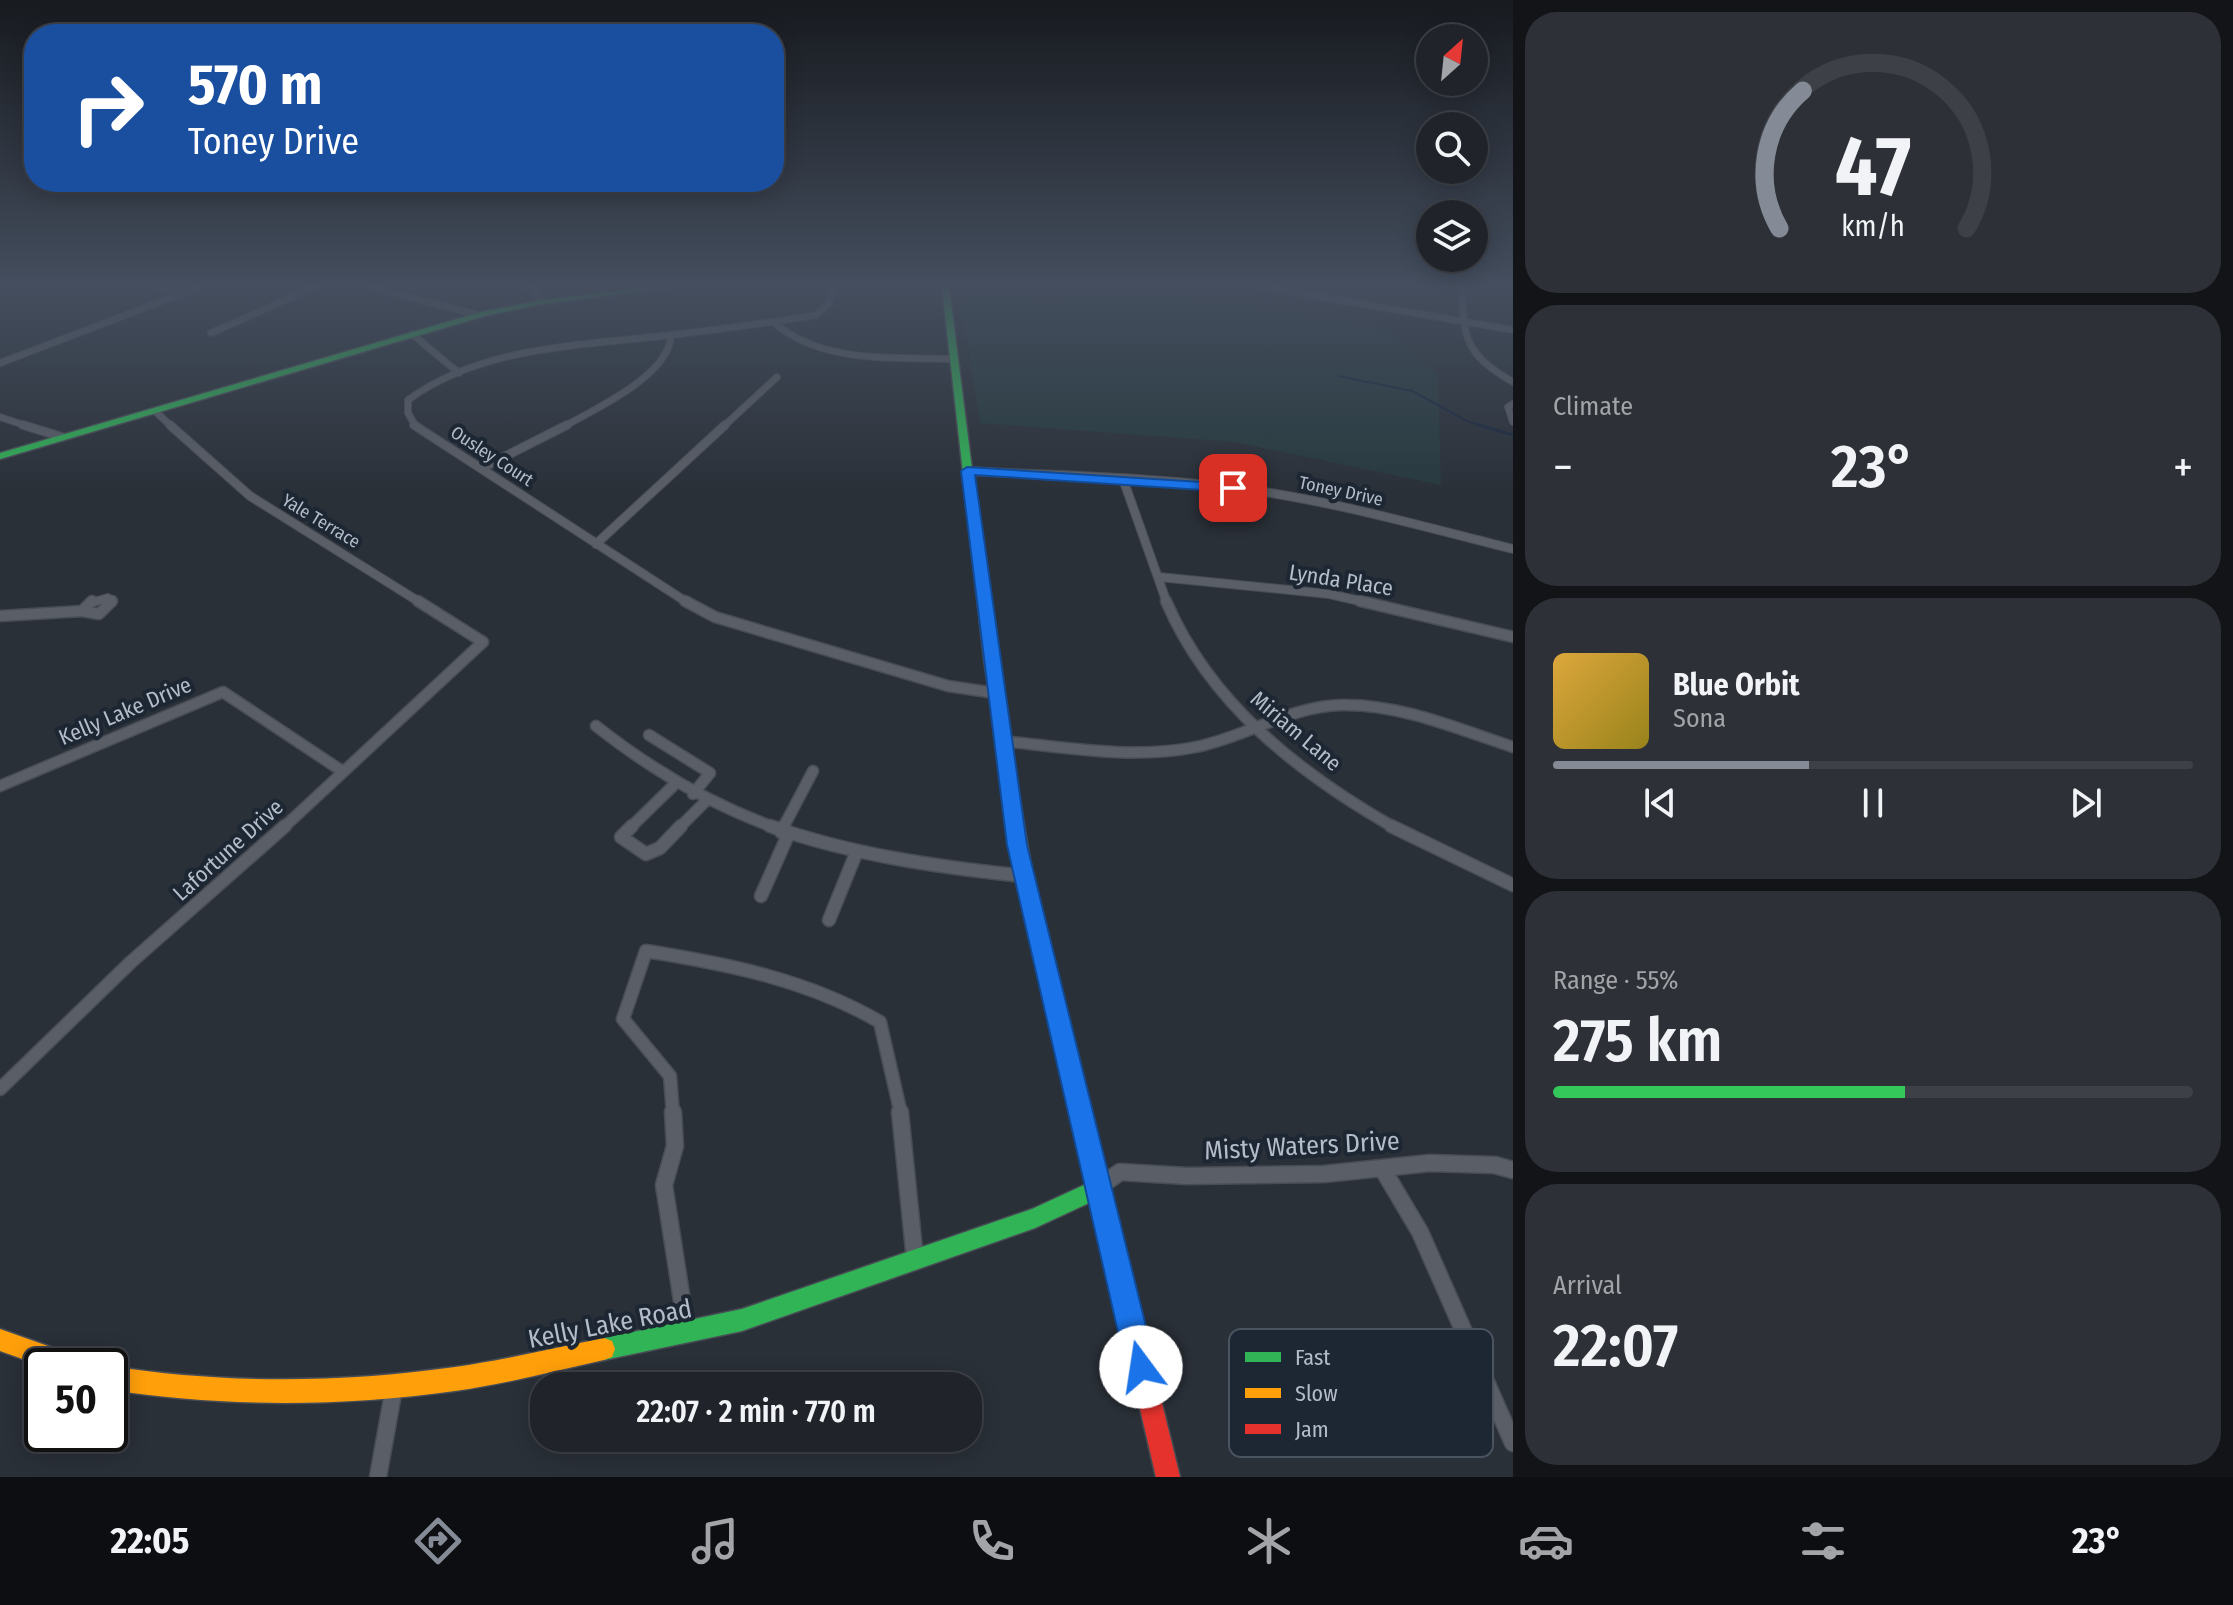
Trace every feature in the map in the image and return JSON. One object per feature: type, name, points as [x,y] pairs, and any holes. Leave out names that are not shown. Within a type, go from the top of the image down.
[{"type":"street","points":[[0,456],[339,356]]},
{"type":"street","points":[[438,356],[459,373]]},
{"type":"street","name":"Ousley Court","points":[[525,356],[459,373],[418,390],[408,400],[408,413],[414,425],[684,601],[740,627],[948,686],[995,693]]},
{"type":"street","points":[[482,468],[585,417],[667,356]]},
{"type":"street","points":[[912,356],[952,359]]},
{"type":"street","points":[[952,356],[1001,741],[1024,876],[1168,1477]]},
{"type":"street","points":[[1473,356],[1513,382]]},
{"type":"street","points":[[596,544],[777,377]]},
{"type":"street","points":[[1513,404],[1508,407],[1513,422]]},
{"type":"street","name":"Yale Terrace","points":[[155,411],[250,496],[483,642]]},
{"type":"street","points":[[0,417],[62,437]]},
{"type":"street","name":"Toney Drive","points":[[967,471],[1123,479],[1259,491],[1323,503],[1513,549]]},
{"type":"street","name":"Miriam Lane","points":[[1123,479],[1184,640],[1207,674],[1256,729],[1361,809],[1513,885]]},
{"type":"street","name":"Lynda Place","points":[[1159,577],[1329,594],[1513,637]]},
{"type":"street","points":[[0,616],[82,611]]},
{"type":"street","name":"Lafortune Drive","points":[[0,1089],[131,962],[234,874],[483,642]]},
{"type":"street","name":"Kelly Lake Drive","points":[[0,786],[223,692],[342,771]]},
{"type":"street","points":[[1001,741],[1163,751],[1195,747],[1310,710],[1337,705],[1366,706],[1513,747]]},
{"type":"street","points":[[596,726],[614,743],[693,794],[784,833],[857,851],[1024,876]]},
{"type":"street","points":[[649,735],[710,773],[693,794]]},
{"type":"street","points":[[761,896],[784,833],[813,771]]},
{"type":"street","points":[[676,783],[621,837],[646,854],[660,848],[706,801]]},
{"type":"street","points":[[829,920],[857,851]]},
{"type":"street","points":[[687,1334],[664,1185],[675,1146],[670,1076],[623,1019],[646,951],[705,959],[848,1001],[880,1022],[900,1108],[915,1260]]},
{"type":"street","name":"Misty Waters Drive","points":[[1097,1189],[1120,1172],[1187,1176],[1324,1174],[1430,1163],[1495,1165],[1513,1170]]},
{"type":"street","points":[[1382,1168],[1420,1232],[1463,1329]]},
{"type":"street","name":"Kelly Lake Road","points":[[128,1381],[166,1388],[325,1393],[457,1379],[687,1334],[742,1320],[1035,1218],[1097,1189]]},
{"type":"street","points":[[0,1340],[24,1348]]},
{"type":"street","points":[[378,1477],[395,1386]]},
{"type":"street","points":[[1493,1398],[1513,1443]]},
{"type":"green space","points":[[970,356],[1417,356],[1438,375],[1441,485],[1235,442],[980,423]]},
{"type":"waterway","points":[[1338,376],[1412,391],[1479,425]]},
{"type":"waterway","points":[[1479,425],[1513,435]]},
{"type":"waterway","points":[[1479,425],[1485,427]]},
{"type":"traffic: fast","points":[[0,456],[341,356]]},
{"type":"traffic: fast","points":[[953,356],[990,659],[1025,878]]},
{"type":"traffic: fast","points":[[604,1349],[742,1320],[1035,1218],[1097,1189]]},
{"type":"traffic: slow","points":[[1025,878],[1085,1130]]},
{"type":"traffic: slow","points":[[0,1340],[24,1348]]},
{"type":"traffic: slow","points":[[128,1381],[196,1389],[326,1391],[455,1379],[604,1349]]},
{"type":"traffic: jam","points":[[1085,1130],[1168,1477]]},
{"type":"route","points":[[1141,1367],[1017,845],[967,471],[1233,488]]}]
